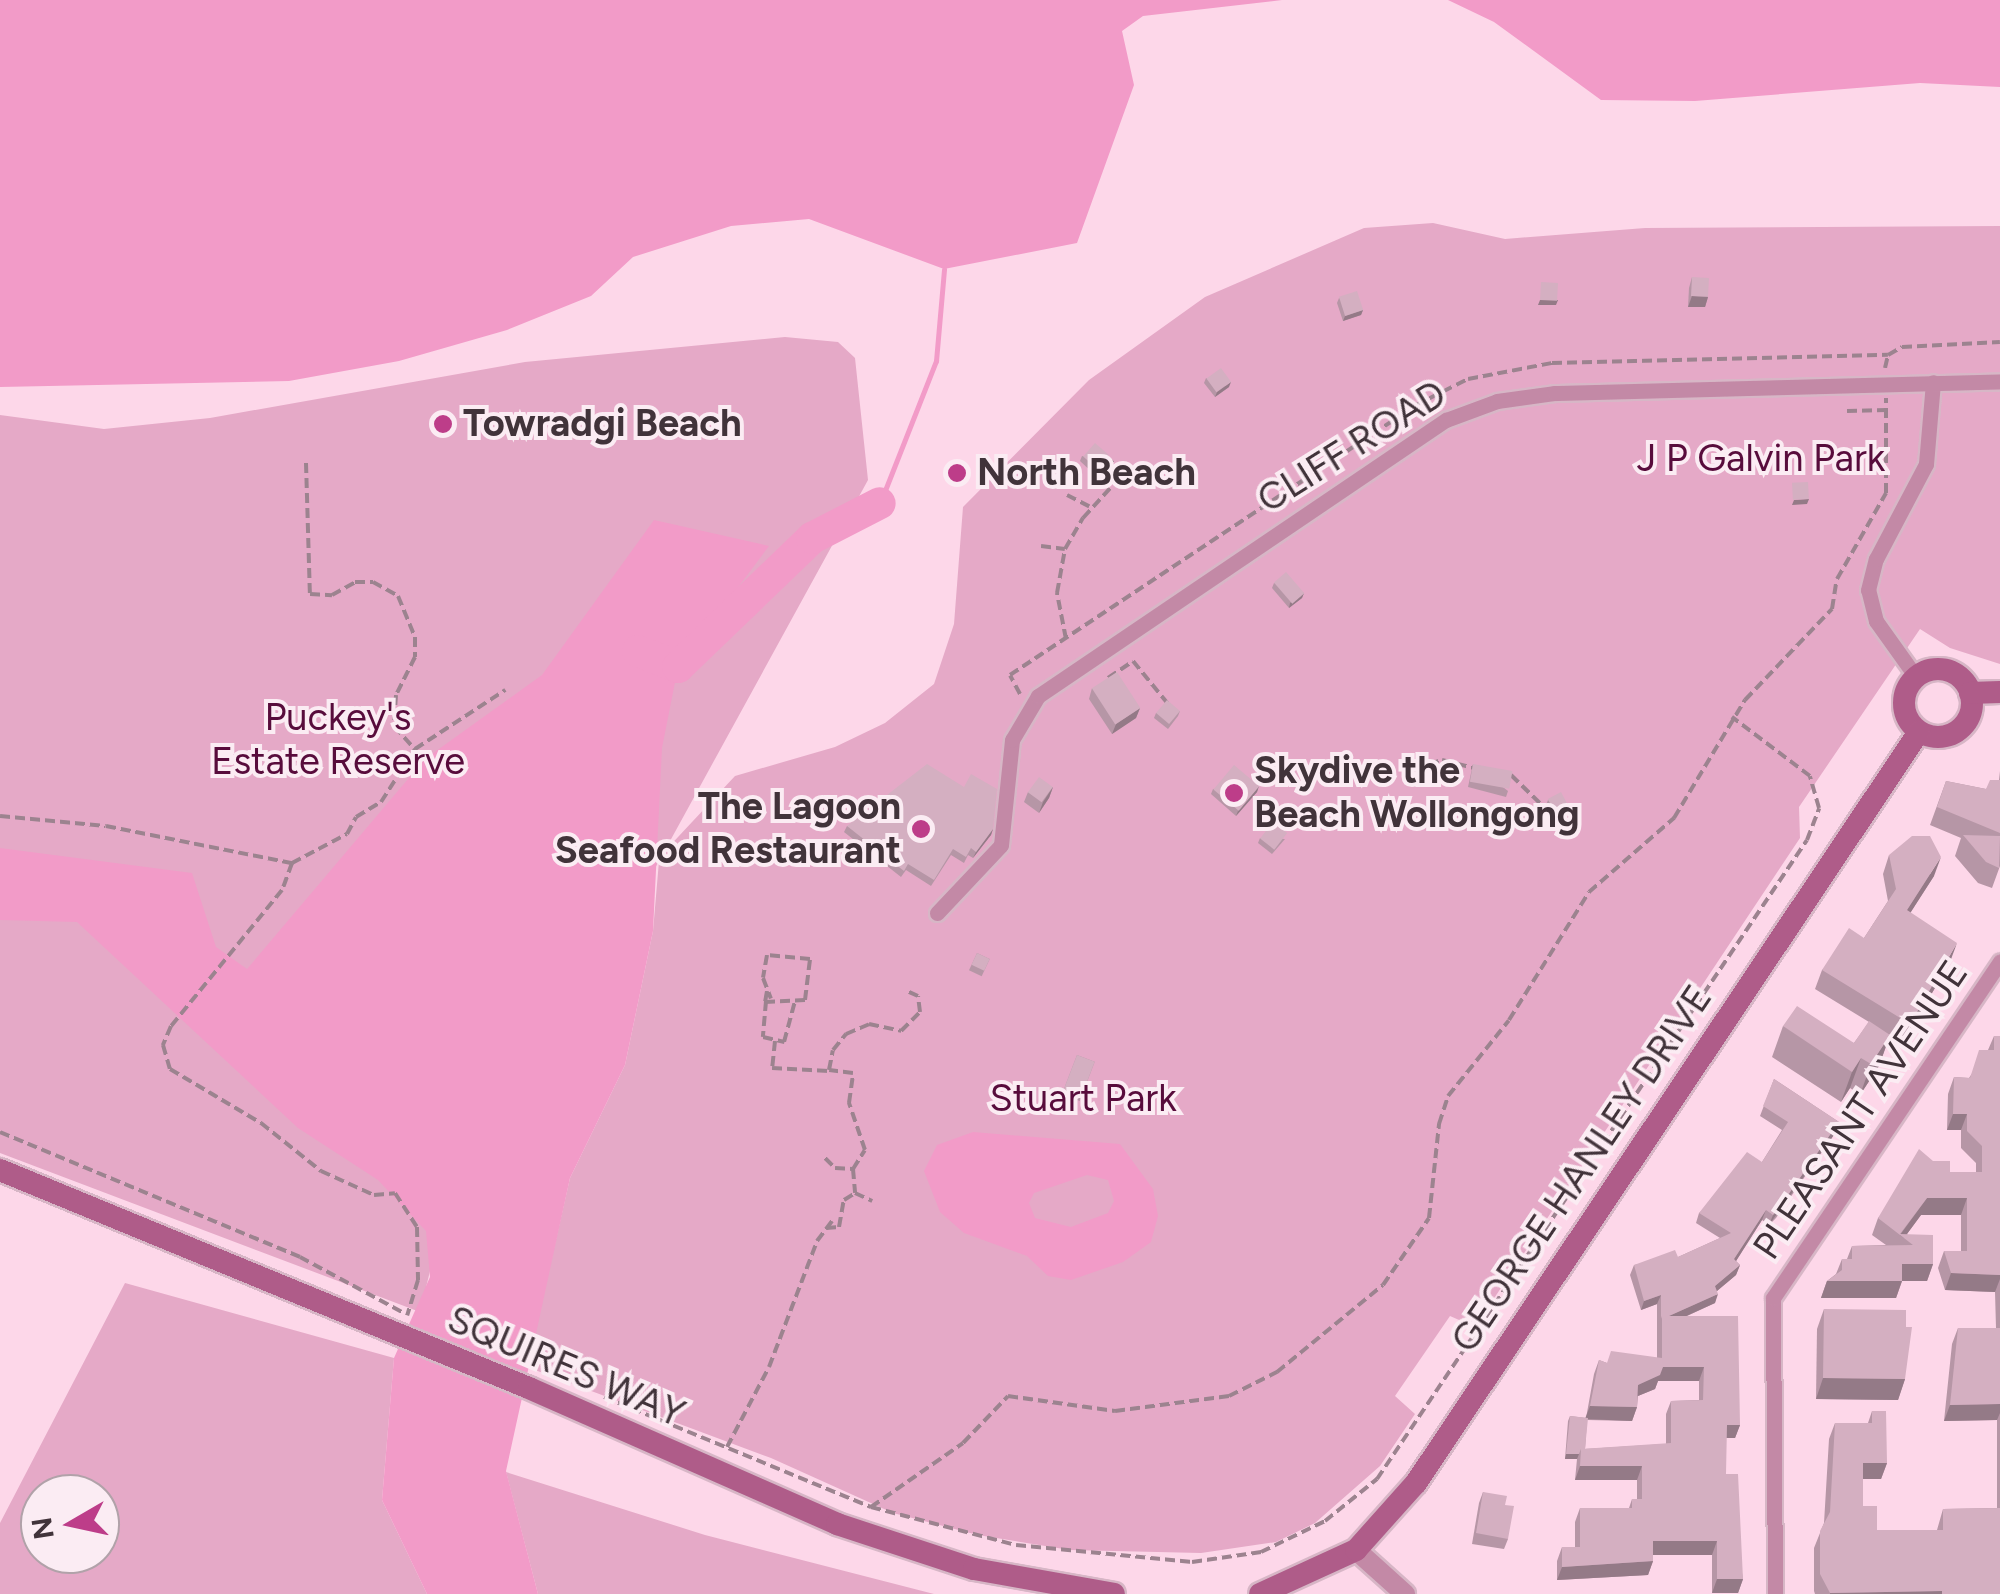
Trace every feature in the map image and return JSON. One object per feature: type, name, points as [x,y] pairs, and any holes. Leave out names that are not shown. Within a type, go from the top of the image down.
[{"type":"main road","points":[[1970,692],[1970,714],[1958,730],[1939,738],[1919,732],[1904,705],[1916,677],[1947,670],[1970,692],[2000,692]]},
{"type":"main road","name":"GEORGE HANLEY DRIVE","points":[[1260,1594],[1356,1550],[1416,1483],[1919,732]]},
{"type":"main road","name":"SQUIRES WAY","points":[[0,1170],[414,1329],[530,1388],[837,1524],[974,1569],[1114,1594]]},
{"type":"street","name":"CLIFF ROAD","points":[[937,914],[1000,844],[1012,740],[1038,696],[1446,420],[1498,402],[1555,393],[2000,381]]},
{"type":"street","points":[[1916,677],[1876,621],[1868,590],[1876,559],[1926,464],[1933,382]]},
{"type":"street","name":"PLEASANT AVENUE","points":[[1775,1594],[1773,1298],[2000,962]]},
{"type":"street","points":[[1356,1550],[1405,1594]]},
{"type":"path","points":[[1018,701],[1010,674],[1416,404],[1468,379],[1552,363],[1888,355],[1902,347],[2000,342]]},
{"type":"path","points":[[870,1507],[963,1442],[1008,1396],[1115,1412],[1228,1396],[1276,1372],[1382,1286],[1429,1218],[1439,1124],[1448,1096],[1510,1020],[1589,892],[1650,845],[1692,795],[1732,717],[1832,609],[1837,579],[1886,493],[1888,355]]},
{"type":"path","points":[[1847,411],[1887,410]]},
{"type":"path","points":[[1066,639],[1057,592],[1066,549],[1091,508],[1124,473],[1096,447]]},
{"type":"path","points":[[306,464],[310,594],[320,598],[373,582],[398,596],[415,637],[414,657],[396,696],[394,726],[415,749]]},
{"type":"path","points":[[1067,495],[1091,508]]},
{"type":"path","points":[[1042,546],[1066,549]]},
{"type":"path","points":[[1096,686],[1134,661],[1172,702],[1173,711]]},
{"type":"path","points":[[0,816],[106,826],[292,863],[347,834],[356,816],[380,802],[415,749],[505,690]]},
{"type":"path","points":[[602,1396],[870,1507],[1016,1545],[1192,1562],[1261,1552],[1326,1521],[1378,1480],[1806,840],[1819,808],[1810,776],[1732,717]]},
{"type":"path","points":[[1430,764],[1442,760],[1511,775],[1546,807],[1560,796]]},
{"type":"path","points":[[292,863],[282,890],[170,1026],[163,1046],[170,1070],[261,1124],[321,1172],[374,1195],[395,1193],[417,1227],[418,1280],[407,1315]]},
{"type":"path","points":[[769,1000],[795,1001],[807,996],[807,957],[770,952],[769,1000],[762,1033],[776,1041],[788,1041],[795,1001]]},
{"type":"path","points":[[830,1070],[833,1050],[846,1034],[869,1024],[901,1032],[920,1012],[918,996],[909,992]]},
{"type":"path","points":[[776,1041],[772,1068],[853,1073],[849,1103],[864,1150],[853,1169],[855,1193]]},
{"type":"path","points":[[0,1132],[300,1257],[407,1315],[414,1329]]},
{"type":"path","points":[[824,1158],[835,1168],[853,1169]]},
{"type":"path","points":[[855,1193],[872,1201]]},
{"type":"path","points":[[826,1228],[838,1227],[844,1200],[855,1193]]},
{"type":"path","points":[[726,1446],[769,1366],[832,1220]]},
{"type":"green space","points":[[1433,223],[1505,239],[1645,228],[2000,226],[2000,664],[1950,648],[1920,629],[1799,807],[1800,838],[1475,1327],[1450,1316],[1395,1396],[1415,1414],[1380,1466],[1315,1523],[1276,1542],[1201,1553],[1070,1550],[978,1535],[893,1513],[771,1458],[527,1367],[570,1178],[625,1065],[653,931],[659,861],[430,1271],[420,1312],[0,1153],[0,415],[104,429],[210,418],[525,362],[785,337],[838,342],[855,358],[868,480],[664,852],[735,776],[835,747],[885,723],[934,684],[954,624],[963,507],[1089,380],[1205,297],[1364,228]]},
{"type":"green space","points":[[125,1283],[394,1358],[382,1500],[427,1594],[0,1594],[0,1523],[20,1485],[20,1574],[120,1574],[120,1474],[26,1474]]},
{"type":"green space","points":[[506,1472],[705,1535],[934,1594],[538,1594]]},
{"type":"shaded area","points":[[0,0],[1282,0],[1143,16],[1122,31],[1134,85],[1077,243],[944,269],[809,219],[731,226],[633,257],[591,296],[507,330],[399,361],[289,381],[0,387]]},
{"type":"shaded area","points":[[1448,0],[2000,0],[2000,87],[1920,83],[1695,101],[1601,100],[1494,22]]},
{"type":"shaded area","points":[[654,520],[769,546],[678,667],[662,748],[653,931],[625,1065],[570,1178],[506,1471],[538,1594],[427,1594],[382,1500],[394,1358],[430,1277],[426,1231],[378,1180],[298,1128],[77,922],[0,920],[0,848],[192,873],[216,947],[247,969],[425,759],[542,675]]},
{"type":"shaded area","points":[[973,1132],[1120,1144],[1153,1189],[1158,1216],[1151,1242],[1123,1262],[1071,1280],[1048,1276],[1027,1256],[964,1233],[940,1212],[924,1171],[937,1145]],"holes":[[[1087,1175],[1108,1180],[1114,1201],[1108,1213],[1071,1227],[1035,1218],[1029,1203],[1034,1193]]]},
{"type":"building","points":[[1692,277],[1709,278],[1708,297],[1691,296]]},
{"type":"building","points":[[1541,282],[1558,283],[1557,301],[1540,300]]},
{"type":"building","points":[[1357,291],[1363,310],[1345,316],[1339,297]]},
{"type":"building","points":[[1221,368],[1231,382],[1216,392],[1206,379]]},
{"type":"building","points":[[1095,443],[1109,455],[1097,468],[1083,457]]},
{"type":"building","points":[[1808,482],[1809,499],[1793,500],[1792,483]]},
{"type":"building","points":[[1286,572],[1304,593],[1292,604],[1274,582]]},
{"type":"building","points":[[1117,672],[1140,708],[1115,724],[1092,688]]},
{"type":"building","points":[[1167,700],[1180,711],[1169,724],[1156,713]]},
{"type":"building","name":"The Lagoon Seafood Restaurant","points":[[927,764],[964,787],[971,774],[997,789],[993,829],[976,852],[971,848],[966,857],[953,849],[934,880],[908,864],[904,871],[847,826]]},
{"type":"building","points":[[1473,764],[1512,771],[1509,789],[1470,782]]},
{"type":"building","points":[[1234,765],[1259,786],[1239,811],[1213,790]]},
{"type":"building","points":[[1039,777],[1053,787],[1042,802],[1028,792]]},
{"type":"building","points":[[1990,780],[2000,780],[2000,833],[1937,807],[1946,781],[1986,789]]},
{"type":"building","points":[[1561,792],[1568,805],[1555,812],[1548,799]]},
{"type":"building","points":[[1273,822],[1287,833],[1274,850],[1260,839]]},
{"type":"building","points":[[1963,835],[2000,836],[1999,868],[1986,862]]},
{"type":"building","points":[[1912,836],[1930,836],[1941,857],[1907,910],[1957,943],[1910,1024],[1822,970],[1849,928],[1864,938],[1896,889],[1889,855]]},
{"type":"building","points":[[977,953],[990,959],[984,971],[972,965]]},
{"type":"building","points":[[1797,1006],[1854,1043],[1869,1021],[1890,1035],[1871,1064],[1861,1058],[1852,1072],[1783,1026]]},
{"type":"building","points":[[1994,1036],[2000,1036],[2000,1275],[1951,1273],[1944,1251],[1967,1251],[1967,1198],[1927,1198],[1900,1234],[1933,1235],[1933,1264],[1902,1264],[1902,1281],[1827,1281],[1842,1270],[1842,1259],[1852,1259],[1852,1246],[1913,1245],[1878,1218],[1919,1149],[1933,1161],[1950,1161],[1950,1172],[1982,1172],[1982,1146],[1967,1131],[1967,1114],[1953,1114],[1954,1077],[1970,1078],[1979,1050],[1994,1050]]},
{"type":"building","points":[[1077,1055],[1095,1062],[1081,1096],[1064,1090]]},
{"type":"building","points":[[1774,1079],[1839,1122],[1779,1208],[1773,1215],[1766,1210],[1734,1259],[1740,1265],[1715,1286],[1718,1294],[1661,1319],[1661,1295],[1644,1301],[1634,1265],[1675,1250],[1678,1257],[1731,1233],[1699,1213],[1747,1152],[1762,1162],[1788,1122],[1763,1106]]},
{"type":"building","points":[[1824,1309],[1906,1310],[1906,1327],[1912,1327],[1905,1379],[1823,1378]]},
{"type":"building","points":[[1662,1316],[1738,1316],[1740,1425],[1727,1425],[1726,1474],[1738,1474],[1743,1579],[1717,1579],[1717,1541],[1653,1541],[1653,1561],[1562,1567],[1562,1547],[1580,1547],[1580,1508],[1632,1508],[1632,1499],[1642,1499],[1642,1466],[1580,1466],[1581,1449],[1671,1443],[1671,1401],[1703,1400],[1704,1367],[1663,1367],[1660,1375],[1638,1385],[1637,1407],[1590,1406],[1599,1360],[1607,1363],[1611,1351],[1662,1358]]},
{"type":"building","points":[[1958,1328],[2000,1328],[2000,1404],[1950,1405]]},
{"type":"building","points":[[1872,1411],[1886,1411],[1887,1463],[1863,1463],[1863,1506],[1877,1506],[1877,1530],[1943,1530],[1943,1509],[2000,1508],[2000,1594],[1830,1593],[1820,1574],[1820,1531],[1830,1512],[1835,1423],[1872,1423]]},
{"type":"building","points":[[1570,1416],[1588,1418],[1585,1449],[1579,1454],[1566,1454]]},
{"type":"building","points":[[1483,1492],[1507,1496],[1505,1505],[1514,1506],[1508,1539],[1476,1533]]},
{"type":"waterway","points":[[880,503],[936,361],[944,269]]},
{"type":"waterway","points":[[638,651],[678,667],[812,538],[880,503]]},
{"type":"place","name":"Towradgi Beach","points":[[443,424]]},
{"type":"place","name":"North Beach","points":[[957,473]]},
{"type":"place","name":"Skydive the Beach Wollongong","points":[[1234,793]]},
{"type":"place","name":"The Lagoon Seafood Restaurant","points":[[921,829]]},
{"type":"park label","name":"J P Galvin Park","points":[[1761,459]]},
{"type":"park label","name":"Puckey's Estate Reserve","points":[[338,740]]},
{"type":"park label","name":"Stuart Park","points":[[1083,1099]]}]
